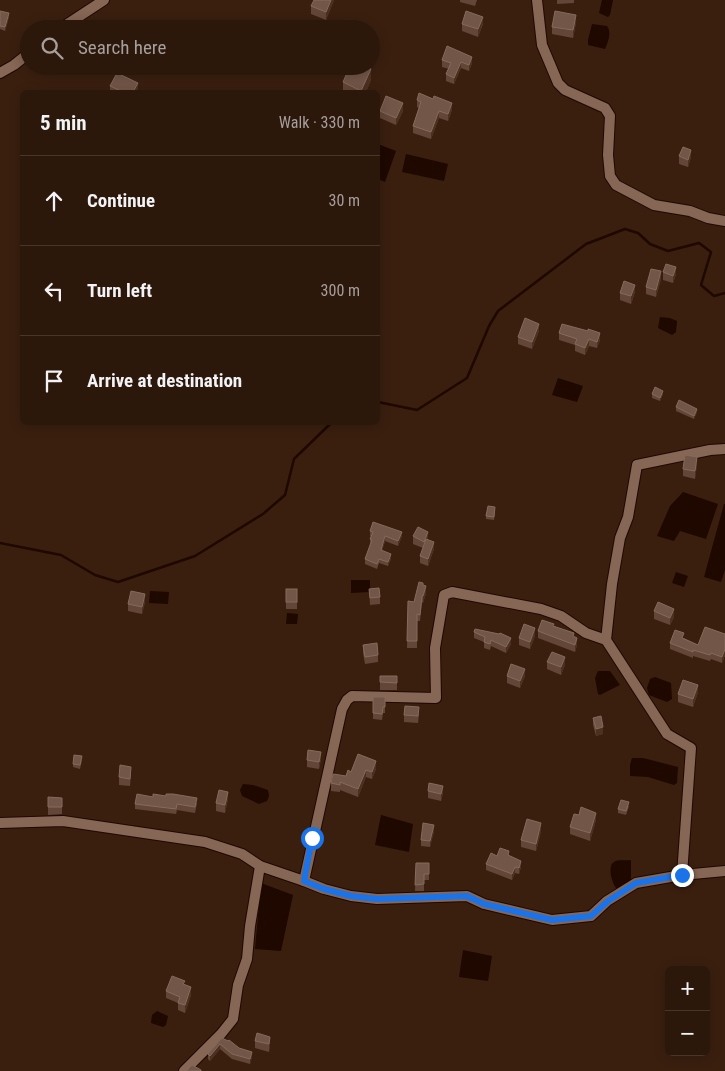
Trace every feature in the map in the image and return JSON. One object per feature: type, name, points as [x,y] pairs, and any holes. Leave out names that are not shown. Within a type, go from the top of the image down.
[{"type":"street","points":[[74,20],[104,0]]},
{"type":"street","points":[[537,0],[542,45],[558,83],[565,90],[605,108],[610,116],[608,155],[610,176],[616,185],[654,205],[690,211],[708,218],[725,221]]},
{"type":"street","points":[[0,73],[20,61]]},
{"type":"street","points":[[606,640],[612,584],[620,538],[628,517],[637,465],[710,450],[725,449]]},
{"type":"street","points":[[304,881],[342,709],[347,700],[352,696],[436,698],[435,648],[444,595],[452,592],[492,601],[541,608],[561,616],[586,633],[606,640],[667,734],[691,748],[682,875]]},
{"type":"street","points":[[0,822],[63,821],[205,842],[242,854],[260,866],[324,889],[351,896],[377,899],[467,896],[484,904],[552,920],[591,916],[608,901],[636,883],[682,875],[725,871]]},
{"type":"street","points":[[184,1071],[221,1034],[233,1019],[238,985],[247,959],[250,926],[260,866]]},
{"type":"shaded area","points":[[602,0],[613,0],[608,17],[599,13]]},
{"type":"shaded area","points":[[592,24],[607,26],[609,37],[605,49],[588,45]]},
{"type":"shaded area","points":[[380,145],[396,151],[385,182],[380,180]]},
{"type":"shaded area","points":[[406,154],[448,164],[444,181],[402,172]]},
{"type":"shaded area","points":[[660,317],[677,321],[676,332],[672,335],[658,328]]},
{"type":"shaded area","points":[[558,378],[583,386],[577,402],[552,395]]},
{"type":"shaded area","points":[[683,492],[718,504],[706,539],[680,531],[674,541],[657,536],[670,506]]},
{"type":"shaded area","points":[[724,504],[725,570],[721,582],[704,577]]},
{"type":"shaded area","points":[[676,572],[688,576],[684,587],[672,583]]},
{"type":"shaded area","points":[[351,580],[370,580],[370,592],[351,593]]},
{"type":"shaded area","points":[[150,591],[169,592],[168,604],[149,603]]},
{"type":"shaded area","points":[[287,613],[298,614],[297,624],[286,624]]},
{"type":"shaded area","points":[[598,671],[610,671],[620,685],[600,695],[598,694],[595,678]]},
{"type":"shaded area","points":[[655,677],[671,683],[672,699],[667,702],[649,695],[647,688],[650,679]]},
{"type":"shaded area","points":[[632,758],[643,758],[678,767],[677,783],[674,785],[648,777],[630,776]]},
{"type":"shaded area","points":[[243,784],[268,790],[269,796],[267,801],[259,804],[242,796],[240,790]]},
{"type":"shaded area","points":[[381,815],[413,824],[409,852],[375,845]]},
{"type":"shaded area","points":[[631,860],[631,881],[617,889],[611,875],[612,864],[618,861]]},
{"type":"shaded area","points":[[261,883],[293,895],[281,951],[255,949]]},
{"type":"shaded area","points":[[463,950],[492,956],[488,981],[459,977]]},
{"type":"shaded area","points":[[157,1011],[168,1016],[166,1025],[163,1027],[151,1023],[152,1015]]},
{"type":"building","points":[[314,0],[331,0],[326,12],[311,6]]},
{"type":"building","points":[[0,11],[9,13],[5,27],[0,26]]},
{"type":"building","points":[[466,11],[483,17],[478,29],[462,24]]},
{"type":"building","points":[[555,11],[576,15],[573,30],[552,27]]},
{"type":"building","points":[[447,46],[472,57],[469,65],[461,62],[454,78],[446,74],[451,63],[442,60]]},
{"type":"building","points":[[116,75],[121,75],[138,83],[134,90],[119,90],[110,86]]},
{"type":"building","points":[[346,75],[368,75],[361,90],[343,82]]},
{"type":"building","points":[[419,93],[433,99],[434,96],[452,103],[448,114],[439,111],[431,132],[413,126],[421,102],[417,100]]},
{"type":"building","points":[[386,96],[403,103],[396,118],[380,111]]},
{"type":"building","points":[[683,147],[691,150],[688,160],[679,156]]},
{"type":"building","points":[[666,264],[676,267],[673,276],[663,272]]},
{"type":"building","points":[[651,269],[661,271],[656,290],[646,287]]},
{"type":"building","points":[[624,281],[635,285],[631,296],[620,293]]},
{"type":"building","points":[[525,318],[539,324],[532,342],[518,337]]},
{"type":"building","points":[[562,324],[600,333],[597,342],[589,339],[585,348],[575,344],[577,339],[559,333]]},
{"type":"building","points":[[655,387],[663,391],[660,398],[652,394]]},
{"type":"building","points":[[679,400],[697,409],[694,416],[676,407]]},
{"type":"building","points":[[685,455],[697,457],[695,471],[683,469]]},
{"type":"building","points":[[488,506],[495,507],[494,517],[486,516]]},
{"type":"building","points":[[373,522],[402,532],[398,541],[385,536],[381,550],[391,554],[388,562],[379,559],[377,564],[365,559],[372,540],[370,539],[373,532],[370,531]]},
{"type":"building","points":[[418,527],[428,532],[424,542],[413,536]]},
{"type":"building","points":[[426,539],[434,542],[428,559],[420,556]]},
{"type":"building","points":[[419,582],[426,586],[422,596],[420,615],[417,614],[417,641],[407,641],[408,601],[414,602]]},
{"type":"building","points":[[379,588],[380,597],[370,598],[369,589]]},
{"type":"building","points":[[286,589],[297,589],[297,602],[286,602]]},
{"type":"building","points":[[131,591],[145,594],[142,607],[128,604]]},
{"type":"building","points":[[658,602],[674,609],[670,618],[654,611]]},
{"type":"building","points":[[542,620],[574,633],[573,636],[577,638],[575,645],[538,631]]},
{"type":"building","points":[[524,624],[535,628],[530,642],[519,638]]},
{"type":"building","points":[[705,627],[725,634],[725,649],[722,657],[711,653],[710,655],[693,650],[693,652],[670,643],[675,630],[684,633],[682,638],[698,645]]},
{"type":"building","points":[[475,629],[500,633],[511,638],[506,647],[491,640],[490,644],[484,642],[485,637],[474,632]]},
{"type":"building","points":[[377,643],[378,655],[365,657],[363,645]]},
{"type":"building","points":[[552,652],[565,657],[561,667],[547,662]]},
{"type":"building","points":[[511,664],[525,669],[520,681],[507,676]]},
{"type":"building","points":[[380,676],[397,676],[397,683],[380,682]]},
{"type":"building","points":[[683,680],[698,685],[693,699],[678,694]]},
{"type":"building","points":[[373,697],[385,697],[385,707],[383,707],[382,714],[373,713]]},
{"type":"building","points":[[405,706],[419,707],[418,716],[404,715]]},
{"type":"building","points":[[601,716],[603,727],[596,729],[593,718]]},
{"type":"building","points":[[308,750],[321,752],[319,762],[307,760]]},
{"type":"building","points":[[358,754],[376,761],[372,772],[366,770],[358,789],[340,782],[340,785],[331,783],[333,774],[346,776],[348,770],[351,772]]},
{"type":"building","points":[[74,755],[82,756],[80,765],[73,764]]},
{"type":"building","points":[[120,765],[131,767],[130,779],[119,777]]},
{"type":"building","points":[[429,783],[443,786],[441,794],[428,791]]},
{"type":"building","points":[[219,790],[228,792],[225,805],[216,803]]},
{"type":"building","points":[[137,794],[153,797],[153,794],[166,796],[166,794],[173,794],[197,798],[195,807],[177,804],[176,809],[135,804]]},
{"type":"building","points":[[48,797],[62,798],[62,807],[48,807]]},
{"type":"building","points":[[621,800],[629,802],[626,811],[618,809]]},
{"type":"building","points":[[581,807],[596,813],[590,833],[570,827],[574,814],[579,815]]},
{"type":"building","points":[[527,819],[541,823],[536,844],[521,840]]},
{"type":"building","points":[[423,823],[434,825],[430,841],[421,840]]},
{"type":"building","points":[[500,848],[509,851],[508,855],[521,861],[519,868],[515,867],[512,874],[486,864],[491,853],[497,856]]},
{"type":"building","points":[[416,863],[429,863],[429,874],[424,874],[424,884],[415,885]]},
{"type":"building","points":[[172,976],[185,981],[183,984],[191,987],[185,1005],[178,1003],[180,997],[166,991]]},
{"type":"building","points":[[257,1033],[270,1037],[269,1044],[255,1041]]},
{"type":"building","points":[[222,1038],[229,1040],[239,1048],[252,1052],[250,1059],[232,1054],[220,1044],[210,1056],[208,1054]]},
{"type":"building","points":[[192,1065],[201,1070],[201,1071],[186,1071]]},
{"type":"waterway","points":[[380,402],[417,410],[467,378],[489,326],[498,311],[586,244],[625,229],[638,233],[650,244],[668,251],[699,243],[711,252],[701,285],[714,296],[725,293]]},
{"type":"waterway","points":[[0,543],[61,555],[95,575],[118,582],[195,556],[263,514],[285,495],[294,459],[329,425]]},
{"type":"route","points":[[312,838],[304,881],[324,889],[351,896],[377,899],[467,896],[484,904],[552,920],[591,916],[608,901],[636,883],[682,875]]}]
